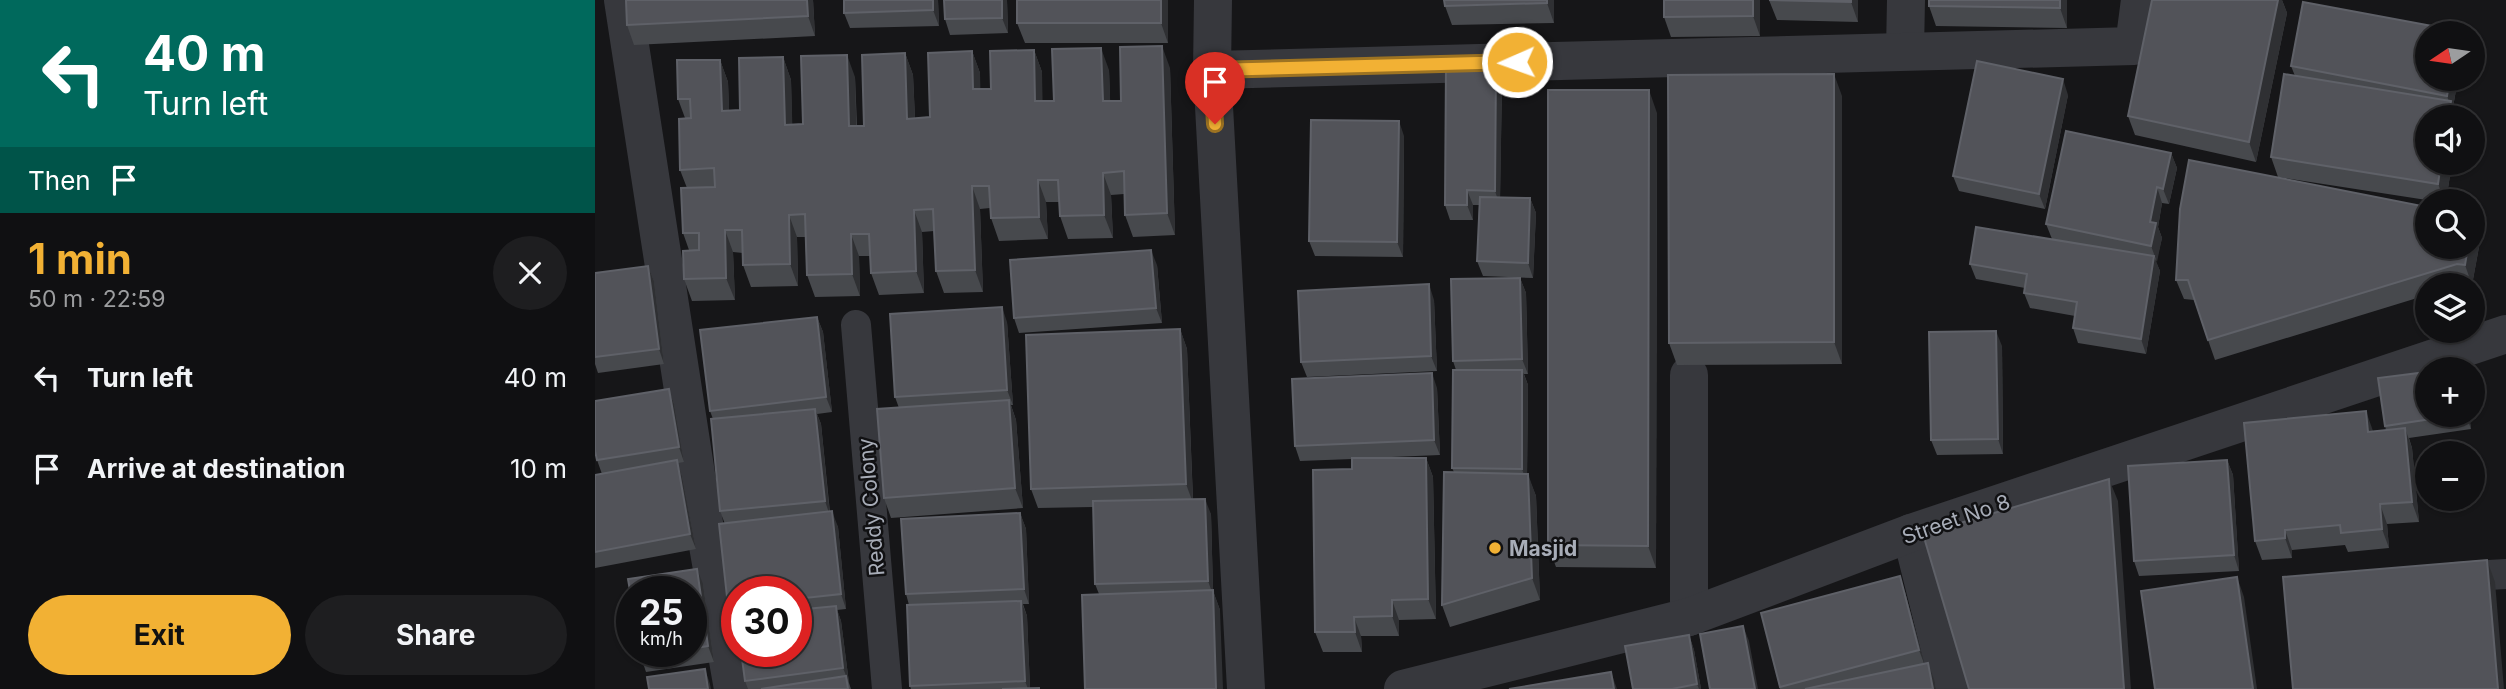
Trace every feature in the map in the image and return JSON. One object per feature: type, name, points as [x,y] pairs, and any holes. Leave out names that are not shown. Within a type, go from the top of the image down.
[{"type":"street","points":[[623,0],[700,500],[733,689]]},
{"type":"street","points":[[1213,0],[1212,70],[1246,689]]},
{"type":"street","points":[[1905,51],[1906,0]]},
{"type":"street","points":[[1212,70],[2134,46],[2140,0]]},
{"type":"street","name":"Street No 8","points":[[1404,689],[1689,618],[1912,533],[2506,334]]},
{"type":"street","points":[[1689,375],[1689,618]]},
{"type":"street","points":[[1912,533],[1949,689]]},
{"type":"lane","name":"Reddy Colony","points":[[856,325],[887,689]]},
{"type":"lane","points":[[2421,579],[2506,574]]},
{"type":"building","points":[[626,0],[807,0],[808,16],[627,25]]},
{"type":"building","points":[[844,0],[933,0],[933,10],[844,13]]},
{"type":"building","points":[[944,0],[1002,0],[1002,18],[945,19]]},
{"type":"building","points":[[1017,0],[1161,0],[1161,23],[1017,23]]},
{"type":"building","points":[[1444,0],[1547,0],[1547,3],[1445,6]]},
{"type":"building","points":[[1664,0],[1753,0],[1753,16],[1664,17]]},
{"type":"building","points":[[1769,0],[1851,0],[1851,2]]},
{"type":"building","points":[[1929,0],[2060,0],[2060,8],[1929,6]]},
{"type":"building","points":[[2152,0],[2278,0],[2249,142],[2128,116]]},
{"type":"building","points":[[2303,2],[2415,23],[2415,90],[2291,66]]},
{"type":"building","points":[[1162,46],[1167,213],[1125,215],[1124,171],[1103,173],[1104,215],[1060,216],[1058,180],[1038,180],[1039,217],[991,218],[989,186],[972,186],[975,270],[936,271],[933,209],[914,210],[916,271],[871,273],[869,234],[851,234],[852,274],[807,275],[805,214],[789,215],[790,264],[743,265],[742,230],[725,230],[726,278],[684,279],[683,251],[699,250],[699,233],[683,233],[681,188],[715,187],[714,168],[680,170],[679,119],[691,118],[690,99],[678,99],[677,60],[720,60],[722,111],[740,110],[739,58],[783,57],[785,125],[803,124],[801,56],[847,55],[849,126],[864,126],[862,55],[905,53],[907,119],[930,117],[928,53],[972,51],[973,89],[991,89],[990,51],[1034,50],[1035,101],[1054,101],[1052,49],[1101,48],[1103,101],[1121,101],[1120,47]]},
{"type":"building","points":[[1977,61],[2063,79],[2039,194],[1953,176]]},
{"type":"building","points":[[1446,66],[1496,67],[1495,191],[1467,190],[1467,205],[1445,205]]},
{"type":"building","points":[[1834,74],[1834,342],[1669,343],[1668,75]]},
{"type":"building","points":[[2284,74],[2451,101],[2450,105],[2415,105],[2415,175],[2439,175],[2438,184],[2271,157]]},
{"type":"building","points":[[1548,90],[1649,90],[1648,546],[1548,545]]},
{"type":"building","points":[[2421,91],[2448,91],[2447,96]]},
{"type":"building","points":[[1311,120],[1399,121],[1397,242],[1309,241]]},
{"type":"building","points":[[2066,131],[2171,153],[2163,189],[2157,187],[2150,222],[2156,223],[2151,246],[2046,224]]},
{"type":"building","points":[[2189,160],[2415,205],[2415,259],[2466,259],[2465,265],[2457,264],[2428,273],[2415,273],[2415,277],[2208,340],[2188,280],[2176,280],[2180,209]]},
{"type":"building","points":[[1480,197],[1530,198],[1528,263],[1477,261]]},
{"type":"building","points":[[1976,227],[2154,256],[2141,339],[2073,328],[2077,302],[2024,293],[2027,274],[1970,264]]},
{"type":"building","points":[[1151,250],[1156,308],[1014,318],[1010,260]]},
{"type":"building","points":[[648,266],[659,349],[595,357],[595,273]]},
{"type":"building","points":[[1520,278],[1522,359],[1453,361],[1451,279]]},
{"type":"building","points":[[1429,284],[1431,356],[1301,362],[1298,291]]},
{"type":"building","points":[[1002,307],[1007,390],[895,397],[890,314]]},
{"type":"building","points":[[817,317],[826,397],[710,411],[700,330]]},
{"type":"building","points":[[1180,329],[1186,484],[1031,489],[1026,335]]},
{"type":"building","points":[[1996,331],[1998,439],[1931,440],[1929,332]]},
{"type":"building","points":[[1453,370],[1522,370],[1522,469],[1452,468]]},
{"type":"building","points":[[1432,373],[1434,440],[1295,446],[1292,379]]},
{"type":"building","points":[[2415,373],[2415,421],[2385,426],[2378,378]]},
{"type":"building","points":[[669,389],[679,447],[597,460],[595,401]]},
{"type":"building","points":[[1009,400],[1015,488],[884,498],[877,409]]},
{"type":"building","points":[[815,409],[825,501],[720,511],[711,419]]},
{"type":"building","points":[[2366,411],[2368,432],[2405,428],[2412,502],[2380,504],[2382,529],[2341,533],[2340,525],[2285,530],[2285,538],[2255,541],[2244,423]]},
{"type":"building","points":[[1352,458],[1426,458],[1428,599],[1392,600],[1392,616],[1354,617],[1355,632],[1315,632],[1313,470],[1352,469]]},
{"type":"building","points":[[677,460],[690,534],[595,552],[595,475]]},
{"type":"building","points":[[2227,460],[2234,555],[2134,561],[2128,466]]},
{"type":"building","name":"Masjid","points":[[1444,472],[1528,474],[1532,578],[1442,605]]},
{"type":"building","points":[[2109,479],[2124,689],[1969,689],[1923,534]]},
{"type":"building","points":[[1205,499],[1208,581],[1095,584],[1093,501]]},
{"type":"building","points":[[832,511],[841,594],[812,597],[812,576],[725,576],[719,524]]},
{"type":"building","points":[[1020,513],[1024,589],[906,594],[901,519]]},
{"type":"building","points":[[2487,560],[2498,689],[2293,689],[2283,577]]},
{"type":"building","points":[[697,569],[698,576],[649,576]]},
{"type":"building","points":[[1900,576],[1919,650],[1780,687],[1761,613]]},
{"type":"building","points":[[2237,577],[2253,689],[2155,689],[2141,591]]},
{"type":"building","points":[[1213,590],[1216,689],[1085,689],[1082,595]]},
{"type":"building","points":[[1021,601],[1025,681],[910,686],[907,605]]},
{"type":"building","points":[[836,606],[843,668],[745,681],[743,667],[812,667],[812,608]]},
{"type":"building","points":[[1743,626],[1755,689],[1710,689],[1700,634]]},
{"type":"building","points":[[1689,635],[1697,684],[1672,689],[1633,689],[1625,646]]},
{"type":"building","points":[[1928,663],[1933,689],[1805,689]]},
{"type":"building","points":[[705,669],[708,689],[649,689],[647,677]]},
{"type":"building","points":[[1611,672],[1614,689],[1509,689]]},
{"type":"building","points":[[846,676],[848,689],[761,689]]},
{"type":"place","name":"Masjid","points":[[1495,548]]},
{"type":"route","points":[[1215,124],[1212,70],[1517,62]]}]
